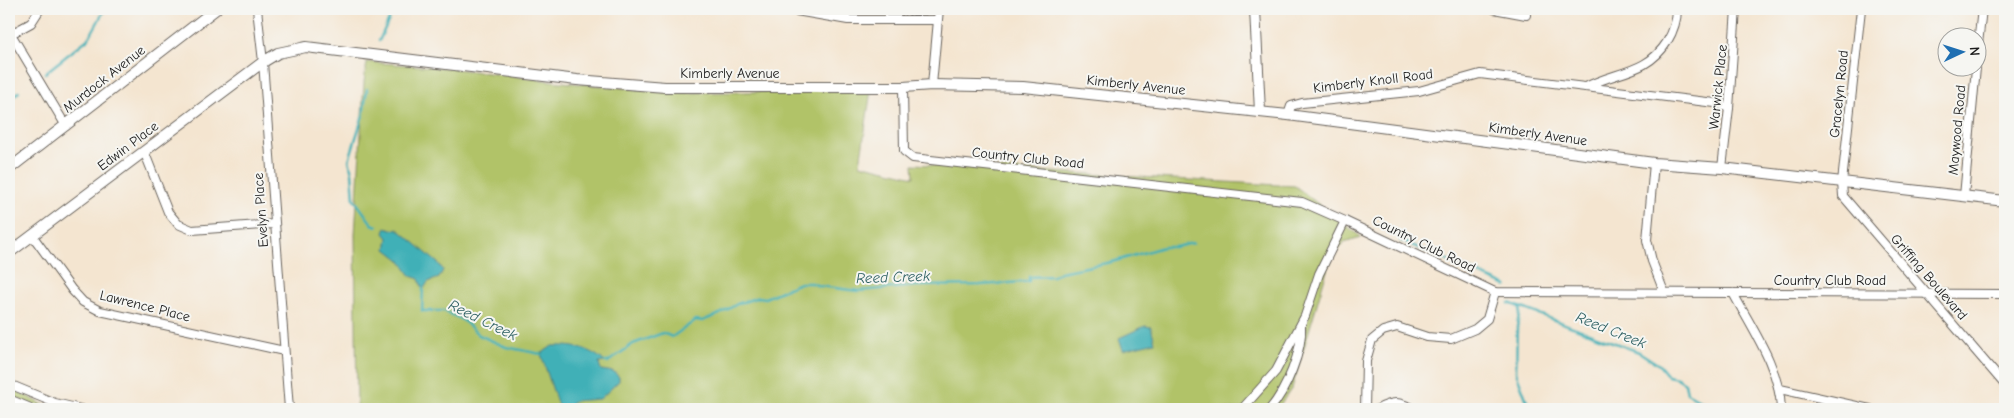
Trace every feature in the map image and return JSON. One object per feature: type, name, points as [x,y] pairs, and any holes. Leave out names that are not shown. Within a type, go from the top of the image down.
[{"type":"street","points":[[40,9],[31,23],[10,34],[66,126]]},
{"type":"street","name":"Murdock Avenue","points":[[9,169],[216,9]]},
{"type":"street","name":"Evelyn Place","points":[[257,9],[263,62],[289,409]]},
{"type":"street","points":[[785,9],[848,20],[937,20]]},
{"type":"street","points":[[932,85],[938,9]]},
{"type":"street","points":[[1255,9],[1260,112]]},
{"type":"street","points":[[1494,9],[1526,15]]},
{"type":"street","name":"Kimberly Knoll Road","points":[[1586,87],[1595,82],[1641,68],[1660,53],[1670,36],[1677,17],[1677,9]]},
{"type":"street","name":"Warwick Place","points":[[1722,168],[1729,108],[1736,9]]},
{"type":"street","name":"Gracelyn Road","points":[[1842,182],[1860,9]]},
{"type":"street","points":[[1980,28],[1982,9]]},
{"type":"street","name":"Kimberly Avenue","points":[[263,62],[278,53],[306,47],[577,80],[665,87],[904,87],[932,85],[1023,87],[1288,115],[1654,163],[1722,168],[2005,201]]},
{"type":"street","name":"Edwin Place","points":[[9,253],[263,62]]},
{"type":"street","name":"Kimberly Knoll Road","points":[[1288,115],[1291,106],[1302,103],[1419,91],[1480,74],[1715,103],[1729,108]]},
{"type":"street","name":"Maywood Road","points":[[1964,196],[1975,78]]},
{"type":"street","name":"Country Club Road","points":[[904,87],[904,151],[913,158],[1302,202],[1495,292],[2005,294]]},
{"type":"street","points":[[144,151],[168,212],[178,224],[192,230],[274,224]]},
{"type":"street","points":[[1654,163],[1647,240],[1652,262],[1664,292]]},
{"type":"street","name":"Griffing Boulevard","points":[[1842,182],[1843,196],[2005,385]]},
{"type":"street","points":[[1242,409],[1276,371],[1301,323],[1319,274],[1346,221]]},
{"type":"street","name":"Lawrence Place","points":[[32,235],[72,290],[83,302],[100,311],[284,351]]},
{"type":"street","points":[[1365,409],[1366,361],[1372,340],[1383,331],[1396,327],[1427,337],[1451,339],[1475,329],[1487,319],[1495,292]]},
{"type":"street","points":[[1733,293],[1772,368],[1780,389],[1781,409]]},
{"type":"street","points":[[1270,409],[1279,399],[1289,377],[1302,332],[1301,323]]},
{"type":"street","points":[[9,384],[55,403],[81,409]]},
{"type":"street","points":[[1780,389],[1870,409]]},
{"type":"street","points":[[9,399],[33,409]]},
{"type":"street","points":[[1378,409],[1390,402],[1415,409]]},
{"type":"green space","points":[[367,62],[448,68],[551,81],[676,93],[871,90],[860,164],[914,177],[913,164],[1295,186],[1361,237],[1344,242],[1330,260],[1292,388],[1277,409],[357,409],[355,235],[364,82]]},
{"type":"green space","points":[[9,387],[46,406],[61,409],[43,409],[9,395]]},
{"type":"water","points":[[386,227],[393,230],[397,228],[439,264],[443,270],[439,278],[428,282],[423,290],[419,279],[411,276],[400,260],[386,249],[388,238],[384,233]]},
{"type":"water","points":[[1145,326],[1151,327],[1155,342],[1123,350],[1119,338]]},
{"type":"water","points":[[552,346],[573,347],[593,353],[605,362],[599,363],[601,370],[614,372],[619,377],[619,381],[600,399],[573,401],[568,409],[559,409],[541,354]]},
{"type":"waterway","points":[[45,73],[89,38],[105,9]]},
{"type":"waterway","name":"Reed Creek","points":[[379,41],[394,9]]},
{"type":"waterway","name":"Reed Creek","points":[[367,89],[363,115],[349,160],[354,199],[372,224],[377,226]]},
{"type":"waterway","points":[[9,99],[19,92]]},
{"type":"waterway","name":"Reed Creek","points":[[1400,240],[1507,286]]},
{"type":"waterway","name":"Reed Creek","points":[[605,362],[608,362],[633,344],[663,333],[672,337],[696,320],[702,321],[720,314],[737,304],[759,297],[765,298],[800,283],[812,283],[819,286],[858,291],[917,286],[1024,282],[1029,281],[1029,277],[1053,276],[1060,272],[1112,262],[1163,247],[1175,247],[1193,243]]},
{"type":"waterway","name":"Reed Creek","points":[[423,288],[422,311],[444,311],[464,321],[479,335],[506,347],[541,354]]},
{"type":"waterway","name":"Reed Creek","points":[[1509,303],[1639,352],[1659,365],[1668,376],[1677,378],[1685,383],[1687,393],[1716,409]]},
{"type":"waterway","points":[[1520,308],[1517,327],[1516,372],[1530,409]]}]
